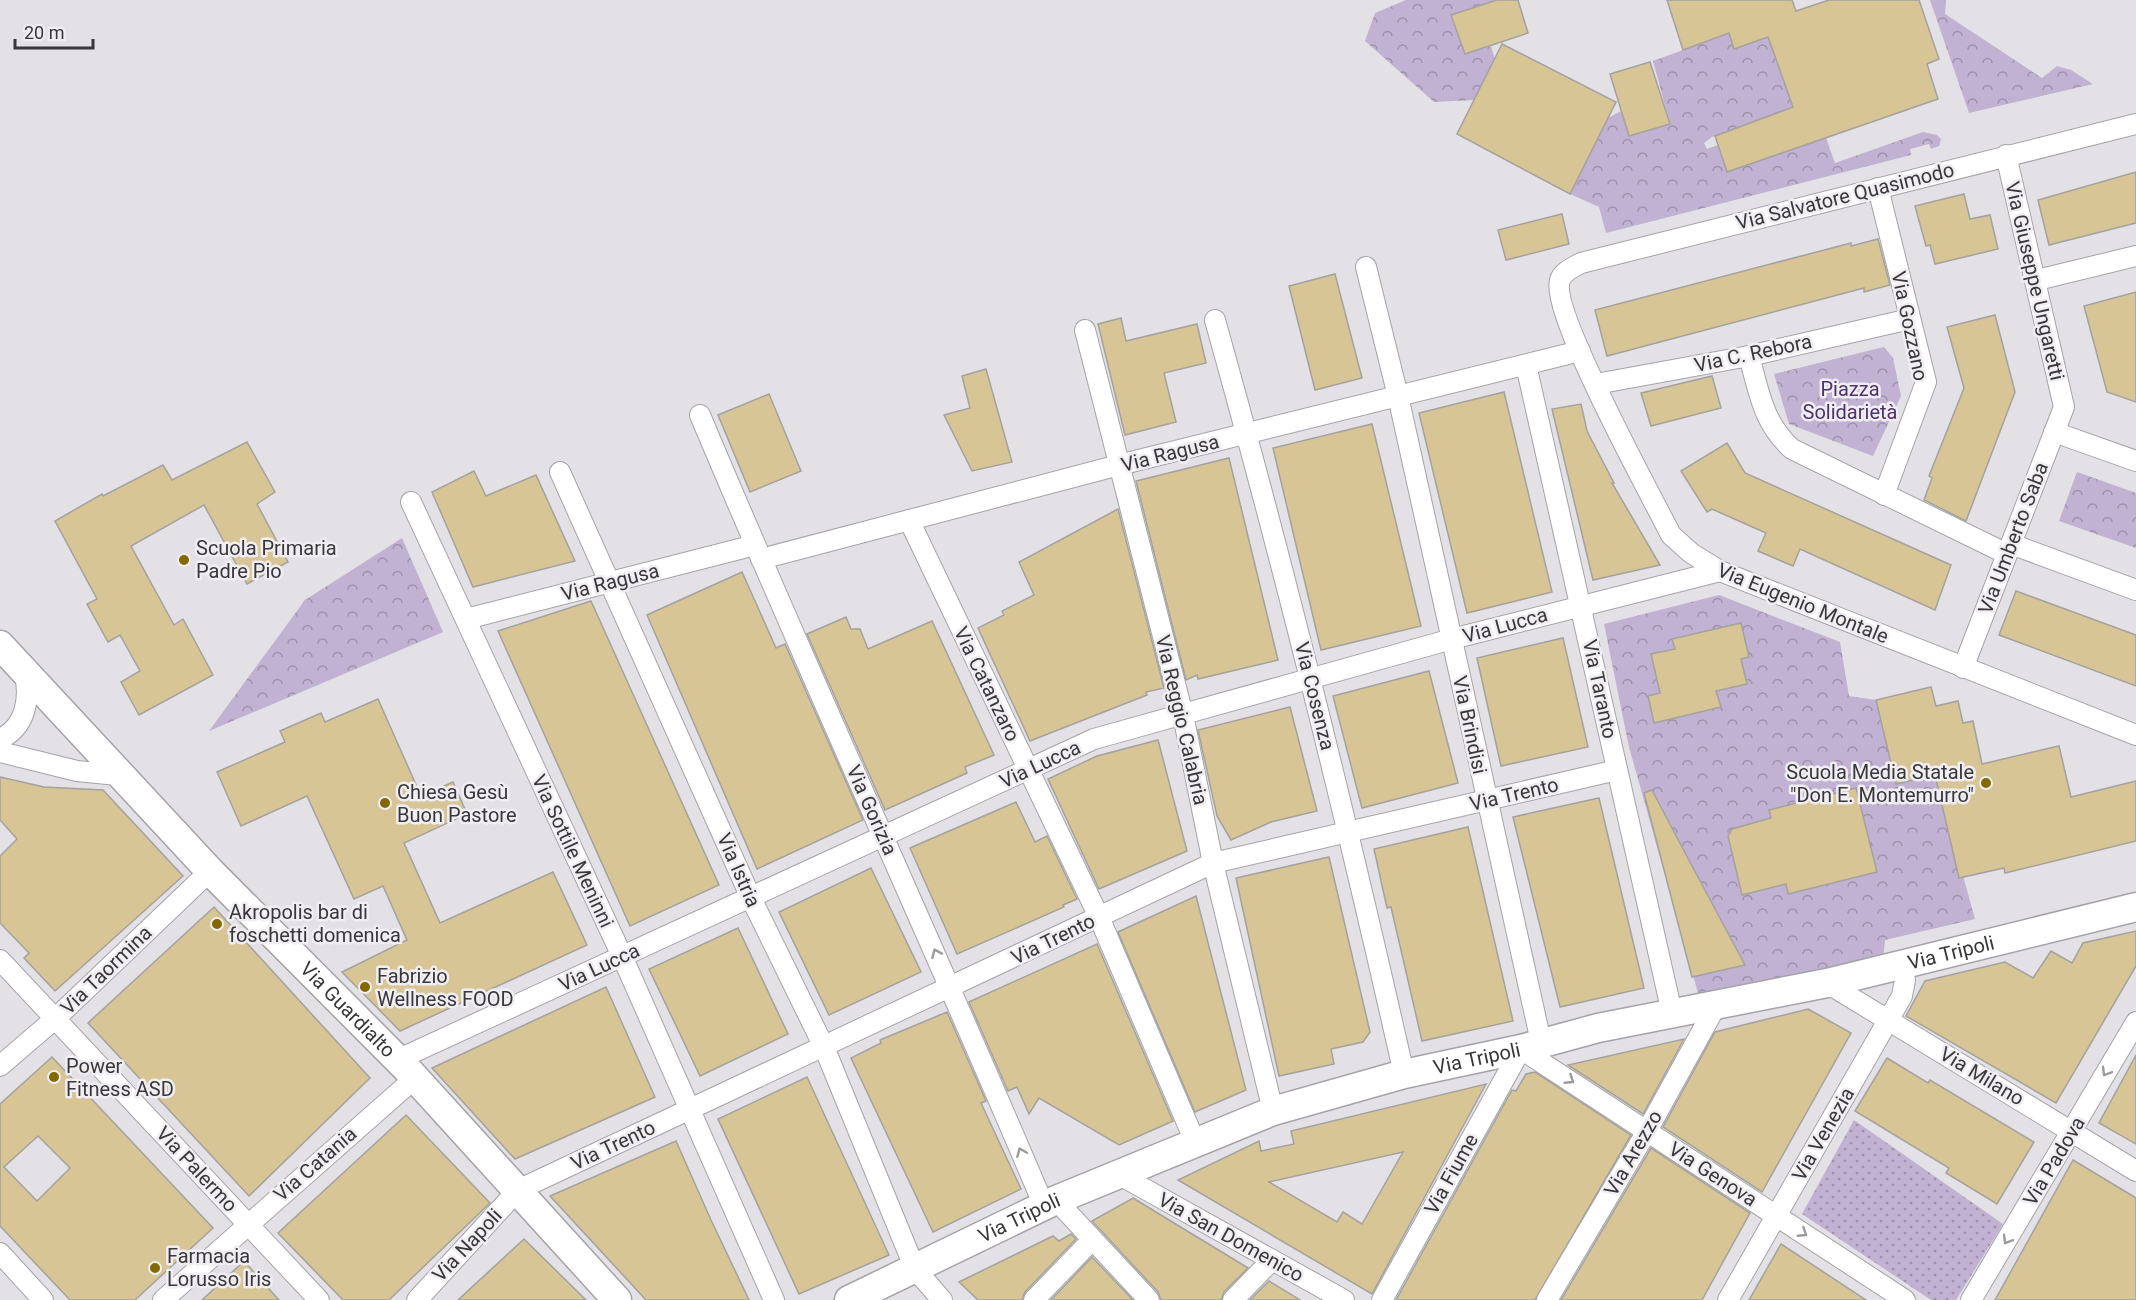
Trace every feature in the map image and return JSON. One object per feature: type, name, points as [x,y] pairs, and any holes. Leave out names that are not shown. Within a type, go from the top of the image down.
[{"type":"main road","name":"Via Guardialto","points":[[0,645],[118,775],[406,1069],[616,1300]]},
{"type":"main road","name":"Via Tripoli","points":[[849,1300],[1050,1203],[1273,1111],[1404,1074],[1672,1013],[1827,983],[2136,908]]},
{"type":"street","name":"Via Salvatore Quasimodo","points":[[1560,279],[1568,270],[1581,263],[2136,124]]},
{"type":"street","name":"Via Giuseppe Ungaretti","points":[[2006,155],[2037,280],[2064,407]]},
{"type":"street","name":"Via Gozzano","points":[[1878,188],[1926,382],[1884,495]]},
{"type":"street","points":[[2037,280],[2136,256]]},
{"type":"street","name":"Via Brindisi","points":[[1366,267],[1398,396],[1452,639],[1486,800],[1531,1045]]},
{"type":"street","name":"Via Eugenio Montale","points":[[1560,279],[1559,296],[1580,351],[1671,535],[1691,553],[1720,571],[2136,735]]},
{"type":"street","name":"Via C. Rebora","points":[[1596,384],[1749,356],[1910,319]]},
{"type":"street","name":"Via Cosenza","points":[[1215,320],[1247,434],[1350,832],[1404,1074]]},
{"type":"street","name":"Via Reggio Calabria","points":[[1085,330],[1183,715],[1213,863],[1273,1111]]},
{"type":"street","name":"Via Ragusa","points":[[466,619],[609,582],[909,520],[1119,465],[1580,351]]},
{"type":"street","points":[[1749,356],[1768,422],[1778,436],[1792,449],[1884,495],[2009,549],[2136,590]]},
{"type":"street","name":"Via Taranto","points":[[1526,365],[1582,604],[1672,1013]]},
{"type":"street","name":"Via Umberto Saba","points":[[1963,668],[2064,407]]},
{"type":"street","name":"Via Gorizia","points":[[700,415],[758,552],[951,987],[1050,1203],[1092,1240],[1149,1300]]},
{"type":"street","points":[[2054,432],[2136,461]]},
{"type":"street","name":"Via Istria","points":[[560,472],[751,898],[824,1047],[915,1269],[942,1300]]},
{"type":"street","name":"Via Sottile Meninni","points":[[411,502],[622,956],[774,1300]]},
{"type":"street","name":"Via Catanzaro","points":[[909,520],[1099,917],[1196,1144]]},
{"type":"street","name":"Via Lucca","points":[[406,1069],[622,956],[1094,739],[1582,604],[1720,571]]},
{"type":"street","points":[[0,739],[20,722],[26,710],[29,692],[25,674]]},
{"type":"street","points":[[0,752],[77,771],[118,775]]},
{"type":"street","name":"Via Trento","points":[[518,1190],[1213,863],[1617,771]]},
{"type":"street","name":"Via Taormina","points":[[0,1066],[56,1018],[210,871]]},
{"type":"street","name":"Via Palermo","points":[[0,960],[319,1300]]},
{"type":"street","name":"Via Venezia","points":[[1728,1300],[1902,996],[1905,980],[1901,964]]},
{"type":"street","name":"Via Milano","points":[[1827,983],[1888,1018],[2136,1171]]},
{"type":"street","name":"Via Arezzo","points":[[1547,1300],[1647,1131],[1717,1004]]},
{"type":"street","name":"Via Padova","points":[[1971,1300],[2136,1022]]},
{"type":"street","name":"Via Genova","points":[[1531,1045],[1647,1131],[1905,1300]]},
{"type":"street","name":"Via Fiume","points":[[1382,1300],[1531,1045]]},
{"type":"street","name":"Via Catania","points":[[163,1300],[247,1224],[406,1069]]},
{"type":"street","name":"Via San Domenico","points":[[1118,1174],[1344,1300]]},
{"type":"street","name":"Via Napoli","points":[[417,1300],[518,1190]]},
{"type":"street","points":[[1034,1300],[1092,1240]]},
{"type":"street","points":[[0,1253],[43,1300]]},
{"type":"street","points":[[1233,1300],[1272,1260]]},
{"type":"green space","points":[[1406,0],[1497,0],[1451,16],[1465,54],[1491,46],[1495,60],[1474,100],[1434,102],[1365,41],[1375,13]]},
{"type":"green space","points":[[1930,0],[1946,0],[1945,14],[2042,78],[2057,66],[2071,70],[2093,84],[1969,113]]},
{"type":"green space","points":[[1729,33],[1734,49],[1768,37],[1793,107],[1712,137],[1704,143],[1707,149],[1718,145],[1727,172],[1826,138],[1835,163],[1923,132],[1937,135],[1941,139],[1939,146],[1931,149],[1929,144],[1910,149],[1911,155],[1606,233],[1599,207],[1570,194],[1608,118],[1621,111],[1629,136],[1670,124],[1653,61]]},
{"type":"green space","name":"Piazza Solidarietà","points":[[1884,347],[1893,358],[1901,396],[1873,456],[1789,424],[1774,374]]},
{"type":"green space","points":[[2077,472],[2136,493],[2136,548],[2059,521]]},
{"type":"green space","points":[[402,538],[443,632],[209,731],[305,600]]},
{"type":"green space","points":[[1719,595],[1840,642],[1849,696],[1876,700],[1896,784],[1935,775],[1975,919],[1885,940],[1883,961],[1700,1000],[1629,747],[1604,624]]},
{"type":"green space","points":[[1854,1120],[2003,1224],[1956,1300],[1931,1300],[1802,1214]]},
{"type":"building","points":[[1497,0],[1518,0],[1528,33],[1465,54],[1451,15]]},
{"type":"building","points":[[1667,0],[1792,0],[1796,11],[1829,0],[1919,0],[1939,59],[1927,64],[1938,99],[1727,172],[1715,136],[1793,107],[1768,37],[1734,49],[1729,33],[1683,50]]},
{"type":"building","points":[[1502,44],[1616,102],[1570,194],[1457,134]]},
{"type":"building","points":[[1650,62],[1670,124],[1629,136],[1610,74]]},
{"type":"building","points":[[2136,172],[2136,223],[2049,245],[2038,200]]},
{"type":"building","points":[[1964,194],[1970,219],[1990,215],[1998,249],[1935,264],[1930,245],[1926,246],[1915,206]]},
{"type":"building","points":[[1562,214],[1569,244],[1506,260],[1498,230]]},
{"type":"building","points":[[1878,239],[1890,285],[1864,292],[1864,288],[1607,356],[1595,310],[1851,243],[1851,246]]},
{"type":"building","points":[[1335,274],[1362,378],[1315,390],[1289,286]]},
{"type":"building","points":[[2136,292],[2136,402],[2107,392],[2084,306]]},
{"type":"building","points":[[1995,315],[2015,392],[1966,521],[1924,500],[1932,478],[1929,476],[1964,388],[1947,327]]},
{"type":"building","points":[[1121,318],[1126,341],[1197,324],[1206,363],[1164,373],[1176,422],[1125,435],[1098,324]]},
{"type":"building","points":[[986,369],[1012,462],[972,471],[944,415],[970,408],[962,376]]},
{"type":"building","points":[[1712,376],[1721,408],[1651,426],[1641,393]]},
{"type":"building","points":[[1504,392],[1552,592],[1467,613],[1419,413]]},
{"type":"building","points":[[769,394],[801,471],[750,492],[718,415]]},
{"type":"building","points":[[1581,404],[1587,431],[1614,483],[1612,483],[1660,565],[1593,580],[1552,409]]},
{"type":"building","points":[[1372,424],[1421,626],[1321,650],[1273,448]]},
{"type":"building","points":[[247,442],[275,492],[257,504],[288,562],[247,584],[204,505],[131,546],[174,625],[183,619],[213,675],[139,715],[121,682],[140,671],[120,635],[108,642],[87,604],[97,599],[55,521],[102,494],[103,496],[163,465],[172,480]]},
{"type":"building","points":[[1727,443],[1745,473],[1951,565],[1935,610],[1800,549],[1793,566],[1758,551],[1766,533],[1712,509],[1707,512],[1681,471]]},
{"type":"building","points":[[1229,458],[1278,660],[1198,679],[1197,675],[1186,680],[1136,481]]},
{"type":"building","points":[[474,471],[486,496],[536,475],[575,561],[473,587],[432,492]]},
{"type":"building","points":[[1118,509],[1164,688],[1146,692],[1147,695],[1030,741],[978,628],[1004,615],[1002,611],[1034,595],[1019,562]]},
{"type":"building","points":[[742,572],[776,648],[785,644],[863,820],[757,869],[647,615]]},
{"type":"building","points":[[2016,591],[2136,635],[2136,686],[1999,635]]},
{"type":"building","points":[[591,601],[719,885],[630,926],[498,631]]},
{"type":"building","points":[[846,617],[851,629],[860,629],[868,649],[932,621],[994,755],[965,767],[967,773],[885,810],[807,634]]},
{"type":"building","points":[[1741,623],[1749,657],[1741,659],[1747,684],[1716,691],[1721,707],[1654,723],[1648,696],[1660,693],[1651,654],[1675,649],[1672,639]]},
{"type":"building","points":[[1563,638],[1588,747],[1501,766],[1477,658]]},
{"type":"building","points":[[1429,671],[1458,783],[1362,808],[1333,696]]},
{"type":"building","name":"Scuola Media Statale \"Don E. Montemurro\"","points":[[1931,687],[1936,706],[1958,701],[1963,723],[1973,721],[1982,764],[2059,746],[2071,797],[2136,781],[2136,841],[2005,873],[2004,868],[1959,878],[1935,775],[1896,784],[1876,700]]},
{"type":"building","points":[[378,699],[421,796],[453,782],[467,814],[404,843],[440,923],[553,872],[587,945],[400,1031],[342,972],[407,940],[383,886],[354,899],[307,796],[241,826],[217,772],[285,742],[280,731],[321,713],[325,722]]},
{"type":"building","points":[[1290,707],[1317,811],[1271,822],[1231,840],[1217,816],[1198,730]]},
{"type":"building","points":[[1158,740],[1187,851],[1099,889],[1048,779],[1097,756]]},
{"type":"building","points":[[0,777],[44,787],[103,790],[183,876],[55,991],[24,958],[29,953],[0,923],[0,856],[17,839],[0,820]]},
{"type":"building","points":[[1856,788],[1877,872],[1788,894],[1786,884],[1742,895],[1728,836],[1732,829],[1771,818],[1769,810]]},
{"type":"building","points":[[1652,790],[1745,965],[1692,977],[1644,793]]},
{"type":"building","points":[[1599,798],[1644,988],[1560,1007],[1513,817]]},
{"type":"building","points":[[1016,802],[1035,842],[1047,836],[1077,899],[1063,905],[1064,907],[957,954],[910,848]]},
{"type":"building","points":[[1468,827],[1513,1021],[1422,1041],[1391,907],[1387,908],[1374,849]]},
{"type":"building","points":[[1329,857],[1370,1032],[1363,1042],[1331,1049],[1334,1064],[1279,1076],[1236,878]]},
{"type":"building","points":[[871,868],[921,972],[829,1015],[779,912]]},
{"type":"building","points":[[1196,896],[1246,1090],[1195,1112],[1118,932]]},
{"type":"building","points":[[214,907],[370,1078],[249,1196],[88,1023]]},
{"type":"building","points":[[738,928],[788,1034],[700,1076],[649,969]]},
{"type":"building","points":[[2136,931],[2136,966],[2056,1103],[1906,1016],[1925,981],[2005,962],[2033,978],[2051,951],[2072,963],[2083,943]]},
{"type":"building","points":[[1097,944],[1173,1121],[1119,1145],[1039,1098],[1029,1114],[1017,1087],[1008,1091],[969,1002]]},
{"type":"building","points":[[606,987],[655,1097],[515,1159],[432,1068]]},
{"type":"building","points":[[1808,1009],[1851,1033],[1762,1192],[1663,1127],[1715,1032]]},
{"type":"building","points":[[947,1012],[986,1101],[981,1103],[1021,1189],[933,1232],[851,1058],[881,1043],[880,1040]]},
{"type":"building","points":[[1684,1039],[1643,1114],[1568,1065]]},
{"type":"building","points":[[2136,1055],[2136,1144],[2099,1123]]},
{"type":"building","points":[[52,1057],[213,1228],[135,1300],[70,1300],[0,1226],[0,1104]],"holes":[[[38,1136],[70,1168],[37,1201],[4,1167]]]},
{"type":"building","points":[[1887,1058],[1928,1083],[1930,1080],[2034,1142],[1997,1204],[1946,1173],[1949,1168],[1855,1111]]},
{"type":"building","points":[[1535,1072],[1631,1135],[1535,1300],[1396,1300],[1512,1090],[1516,1091],[1526,1074]]},
{"type":"building","points":[[807,1077],[889,1255],[799,1294],[718,1119]]},
{"type":"building","points":[[1486,1084],[1372,1294],[1178,1180],[1259,1141],[1261,1151],[1294,1144],[1291,1131]],"holes":[[[1403,1152],[1362,1224],[1343,1212],[1337,1222],[1269,1182]]]},
{"type":"building","points":[[406,1115],[490,1203],[389,1300],[343,1300],[278,1233]]},
{"type":"building","points":[[676,1141],[749,1300],[646,1300],[550,1196]]},
{"type":"building","points":[[1651,1148],[1750,1213],[1702,1300],[1561,1300]]},
{"type":"building","points":[[2073,1160],[2136,1198],[2136,1300],[1995,1300]]},
{"type":"building","points":[[1133,1198],[1248,1268],[1224,1292],[1221,1300],[1161,1300],[1158,1292],[1092,1221]]},
{"type":"building","points":[[1071,1234],[1076,1239],[1025,1292],[1022,1300],[978,1300],[959,1282],[1053,1236],[1059,1241]]},
{"type":"building","points":[[524,1239],[586,1300],[458,1300]]},
{"type":"building","points":[[1781,1244],[1866,1300],[1749,1300]]},
{"type":"building","points":[[1092,1257],[1133,1300],[1051,1300]]},
{"type":"building","points":[[244,1261],[279,1300],[202,1300]]},
{"type":"building","points":[[1269,1281],[1300,1300],[1250,1300]]},
{"type":"place","name":"Scuola Primaria Padre Pio","points":[[184,560]]},
{"type":"place","name":"Scuola Media Statale \"Don E. Montemurro\"","points":[[1986,783]]},
{"type":"place","name":"Chiesa Gesù Buon Pastore","points":[[385,803]]},
{"type":"place","name":"Akropolis bar di foschetti domenica","points":[[217,924]]},
{"type":"place","name":"Fabrizio Wellness FOOD","points":[[365,987]]},
{"type":"place","name":"Power Fitness ASD","points":[[54,1077]]},
{"type":"place","name":"Farmacia Lorusso Iris","points":[[155,1268]]}]
